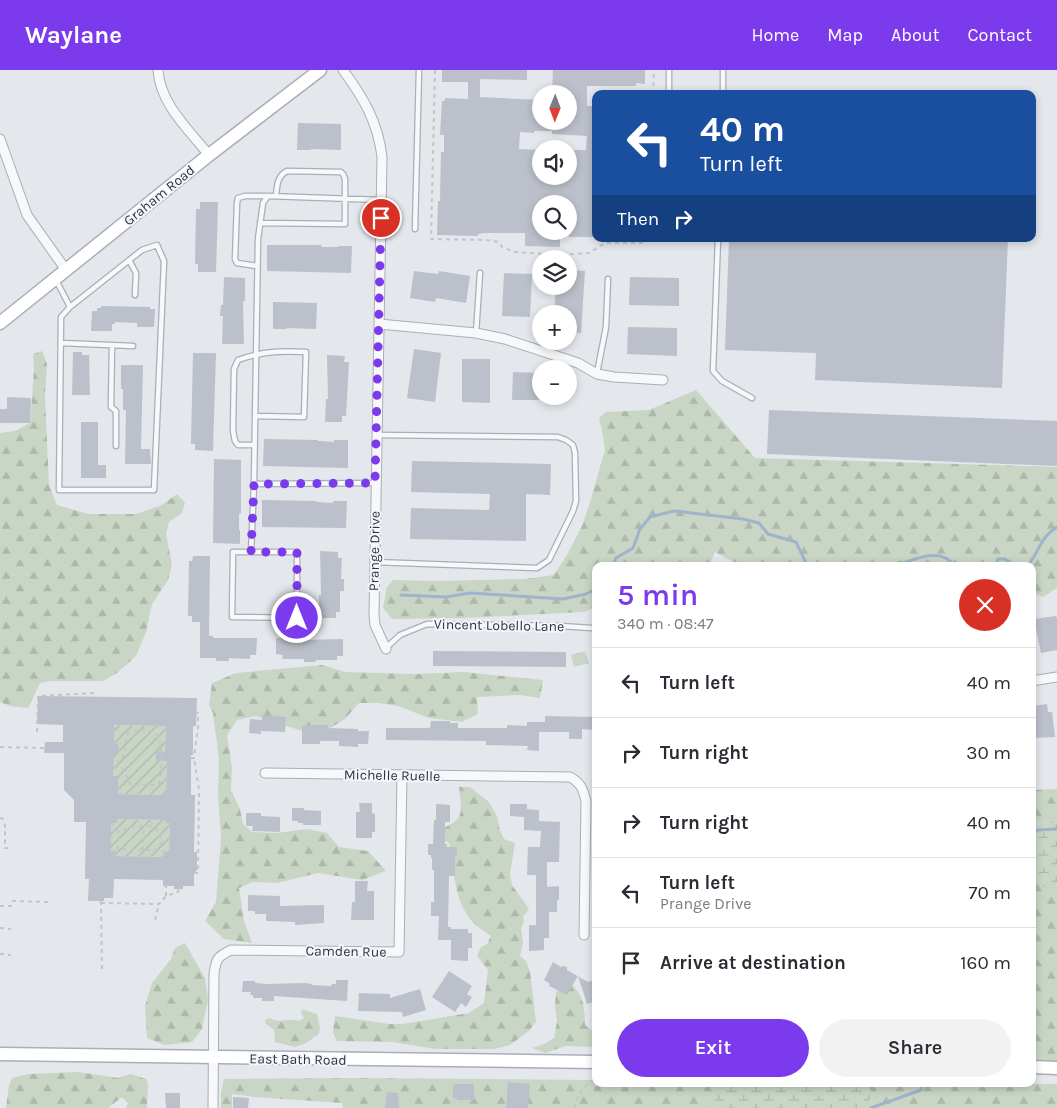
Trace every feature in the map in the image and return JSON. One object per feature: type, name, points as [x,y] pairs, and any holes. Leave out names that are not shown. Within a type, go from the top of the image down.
[{"type":"street","points":[[158,70],[162,90],[171,108],[209,155]]},
{"type":"street","name":"Graham Road","points":[[0,323],[209,155],[320,70]]},
{"type":"street","name":"Prange Drive","points":[[343,70],[362,96],[371,113],[382,156],[374,615],[375,625],[386,649]]},
{"type":"street","points":[[0,139],[26,215],[66,270]]},
{"type":"street","points":[[379,324],[476,333],[506,339],[578,363],[596,374],[663,380]]},
{"type":"street","points":[[1036,680],[1057,677]]},
{"type":"street","name":"Michelle Ruelle","points":[[265,773],[570,777],[578,782],[583,789],[586,801],[584,935]]},
{"type":"street","name":"Camden Rue","points":[[213,1058],[214,974],[216,961],[221,955],[231,950],[400,952],[402,775]]},
{"type":"street","name":"East Bath Road","points":[[0,1054],[592,1062]]},
{"type":"street","points":[[213,1058],[213,1108]]},
{"type":"street","points":[[1036,1067],[1057,1068]]},
{"type":"lane","points":[[415,229],[419,70]]},
{"type":"lane","points":[[669,70],[669,90]]},
{"type":"lane","points":[[722,90],[723,70]]},
{"type":"lane","points":[[260,223],[345,224],[345,179],[341,172],[286,171],[279,179],[276,196]]},
{"type":"lane","points":[[257,266],[243,265],[237,263],[235,259],[238,198],[245,196],[276,196],[382,200]]},
{"type":"lane","points":[[251,552],[254,484],[257,266],[260,223],[264,203],[268,196]]},
{"type":"lane","points":[[718,242],[713,371],[722,381],[752,398]]},
{"type":"lane","points":[[157,245],[164,261],[154,490],[59,490],[61,317],[70,307],[129,260],[142,250],[157,245]]},
{"type":"lane","points":[[129,260],[136,273],[135,295]]},
{"type":"lane","points":[[476,333],[480,273]]},
{"type":"lane","points":[[55,279],[70,307]]},
{"type":"lane","points":[[596,374],[606,327],[608,279]]},
{"type":"lane","points":[[61,343],[133,346]]},
{"type":"lane","points":[[112,346],[111,407],[116,411],[116,446]]},
{"type":"lane","points":[[254,445],[238,445],[235,442],[233,431],[234,369],[238,360],[256,353],[275,351],[306,352],[304,418],[255,416]]},
{"type":"lane","points":[[374,562],[537,568],[549,560],[573,511],[576,500],[575,453],[572,445],[558,437],[377,435]]},
{"type":"lane","points":[[254,484],[375,483]]},
{"type":"lane","points":[[233,552],[251,552],[297,552],[297,618],[232,617],[233,552]]},
{"type":"lane","name":"Vincent Lobello Lane","points":[[386,649],[400,635],[427,624],[591,628]]},
{"type":"path","points":[[435,70],[431,239],[485,240],[499,242],[502,247],[514,252],[559,255],[590,253],[604,243],[642,244],[644,242]]},
{"type":"path","points":[[653,90],[654,70]]},
{"type":"path","points":[[37,732],[38,696],[94,693],[95,697]]},
{"type":"path","points":[[194,873],[198,873],[199,790],[193,758],[198,727],[198,713],[196,713]]},
{"type":"path","points":[[114,761],[118,762],[131,785],[158,785],[161,777],[161,739],[154,732],[130,732],[127,735],[124,757],[118,762]]},
{"type":"path","points":[[0,747],[44,748]]},
{"type":"path","points":[[113,768],[122,768]]},
{"type":"path","points":[[0,818],[5,822],[5,848],[12,848]]},
{"type":"path","points":[[151,826],[153,820]]},
{"type":"path","points":[[111,823],[118,832],[118,849]]},
{"type":"path","points":[[143,850],[144,825]]},
{"type":"path","points":[[118,832],[144,825],[151,826],[161,836],[162,841],[158,848]]},
{"type":"path","points":[[0,843],[5,844]]},
{"type":"path","points":[[115,851],[118,849],[143,850],[158,848],[164,852]]},
{"type":"path","points":[[166,886],[166,896]]},
{"type":"path","points":[[155,920],[159,904],[166,896],[178,892],[178,889]]},
{"type":"path","points":[[12,901],[48,902]]},
{"type":"path","points":[[102,973],[101,902],[159,904]]},
{"type":"path","points":[[0,906],[12,906]]},
{"type":"path","points":[[0,928],[11,929]]},
{"type":"path","points":[[0,954],[11,955]]},
{"type":"path","points":[[574,1108],[580,1092],[585,1085],[592,1081]]},
{"type":"green space","points":[[42,351],[47,364],[45,396],[49,485],[57,505],[88,514],[136,514],[162,505],[177,494],[185,503],[182,513],[169,522],[166,534],[172,565],[168,580],[152,604],[146,632],[136,656],[117,673],[103,681],[52,681],[40,683],[28,708],[10,706],[0,702],[0,433],[15,431],[30,423],[34,370],[33,354]]},
{"type":"green space","points":[[696,390],[755,458],[1057,467],[1057,588],[1043,597],[1036,594],[1036,562],[734,562],[715,552],[711,562],[592,562],[592,609],[584,612],[462,618],[392,619],[383,608],[387,587],[393,580],[525,579],[554,575],[583,524],[605,450],[599,418],[606,412],[649,410]]},
{"type":"green space","points":[[585,651],[589,663],[574,667],[571,655]]},
{"type":"green space","points":[[322,665],[345,672],[416,674],[464,672],[543,680],[540,698],[520,695],[477,697],[478,714],[462,722],[429,718],[398,706],[378,703],[359,703],[345,719],[329,729],[299,730],[256,716],[237,720],[227,735],[232,767],[231,790],[240,809],[243,824],[252,832],[277,833],[307,829],[327,833],[339,847],[368,851],[386,871],[362,880],[318,873],[277,883],[253,882],[239,888],[244,921],[252,943],[224,939],[205,921],[216,902],[221,839],[218,793],[219,759],[213,713],[209,705],[212,683],[236,673]]},
{"type":"green space","points":[[110,725],[166,726],[165,752],[156,752],[167,761],[166,795],[118,794],[118,776],[113,776],[114,755],[119,749],[114,742]]},
{"type":"green space","points":[[459,787],[470,787],[489,802],[497,816],[504,839],[515,843],[510,873],[512,885],[529,909],[523,917],[524,922],[521,928],[523,943],[520,956],[526,961],[530,971],[536,1022],[529,1031],[510,1045],[494,1049],[435,1049],[392,1042],[337,1041],[333,1033],[335,1016],[389,1024],[403,1024],[469,1013],[484,1003],[488,970],[477,956],[481,947],[487,944],[491,936],[472,921],[461,904],[449,843],[434,833],[456,821],[459,817],[461,806]]},
{"type":"green space","points":[[1057,789],[1057,824],[1036,822],[1036,790]]},
{"type":"green space","points":[[117,819],[166,820],[166,823],[170,823],[169,852],[164,852],[164,857],[115,856],[115,851],[111,851],[111,823],[117,823]]},
{"type":"green space","points":[[1036,822],[1057,824],[1057,892],[1048,890],[1036,881]]},
{"type":"green space","points":[[1036,881],[1048,890],[1057,892],[1057,1068],[1036,1067]]},
{"type":"green space","points":[[185,943],[205,978],[208,1000],[202,1029],[192,1042],[165,1045],[147,1038],[145,1006],[152,983],[171,959],[175,948]]},
{"type":"green space","points":[[571,984],[579,993],[583,1003],[585,1025],[592,1030],[592,1047],[566,1046],[545,1053],[532,1048],[554,1038],[557,1021],[556,992]]},
{"type":"green space","points":[[302,1009],[317,1014],[320,1027],[319,1034],[306,1043],[295,1047],[275,1042],[274,1030],[265,1023],[265,1020],[269,1018],[277,1021],[299,1021],[304,1018],[301,1013]]},
{"type":"green space","points":[[78,1072],[118,1078],[131,1074],[146,1079],[148,1084],[147,1108],[126,1108],[128,1103],[122,1097],[108,1108],[6,1108],[9,1085],[12,1078],[28,1074]]},
{"type":"green space","points":[[224,1079],[592,1080],[592,1087],[1036,1087],[1036,1084],[1057,1084],[1057,1108],[343,1108],[342,1103],[232,1094],[232,1108],[221,1108],[221,1093]]},
{"type":"green space","points":[[720,1087],[869,1087],[872,1096],[866,1105],[871,1108],[709,1108],[708,1098]]},
{"type":"building","points":[[442,70],[527,70],[527,80],[480,79],[480,97],[532,100],[532,130],[578,130],[578,85],[552,85],[553,70],[645,70],[645,84],[636,83],[636,86],[587,86],[587,106],[592,106],[592,237],[577,237],[577,195],[532,195],[532,240],[560,240],[560,247],[525,246],[525,233],[486,233],[478,234],[478,236],[437,235],[441,152],[444,152],[444,135],[440,135],[442,101],[445,101],[445,98],[468,99],[468,82],[442,82]]},
{"type":"building","points":[[298,123],[341,124],[341,150],[297,150]]},
{"type":"building","points":[[200,202],[218,202],[216,272],[198,272],[198,264],[195,264],[196,209],[200,209]]},
{"type":"building","points":[[729,242],[1008,242],[1002,388],[815,380],[816,353],[725,350]]},
{"type":"building","points":[[267,245],[352,246],[351,273],[267,271]]},
{"type":"building","points":[[577,270],[585,271],[581,333],[577,333],[577,305],[555,305],[555,295],[577,295]]},
{"type":"building","points":[[414,271],[438,274],[439,271],[470,276],[466,303],[436,298],[435,302],[410,298]]},
{"type":"building","points":[[504,273],[532,274],[530,317],[502,316]]},
{"type":"building","points":[[224,277],[245,278],[245,301],[243,301],[244,344],[222,344],[223,316],[220,316],[221,305],[223,305]]},
{"type":"building","points":[[630,277],[679,278],[679,306],[629,305]]},
{"type":"building","points":[[273,302],[317,303],[316,329],[273,329]]},
{"type":"building","points":[[101,306],[150,307],[150,309],[155,309],[154,327],[137,327],[137,323],[115,322],[115,324],[112,324],[112,331],[91,331],[92,311],[97,311],[97,308],[101,308]]},
{"type":"building","points":[[628,327],[677,328],[677,356],[627,354]]},
{"type":"building","points":[[414,349],[441,353],[435,402],[407,398]]},
{"type":"building","points":[[73,352],[82,352],[82,355],[89,355],[90,395],[72,395]]},
{"type":"building","points":[[193,353],[216,353],[213,451],[195,450],[195,444],[191,444]]},
{"type":"building","points":[[327,355],[345,356],[344,362],[349,362],[346,416],[342,416],[342,422],[325,422],[326,399],[328,399]]},
{"type":"building","points":[[462,359],[490,359],[490,403],[462,402]]},
{"type":"building","points":[[121,365],[143,365],[141,449],[150,449],[151,464],[125,464],[126,410],[123,410]]},
{"type":"building","points":[[513,372],[532,373],[532,400],[512,400]]},
{"type":"building","points":[[7,397],[31,398],[30,423],[0,423],[0,409],[7,409]]},
{"type":"building","points":[[769,410],[1057,421],[1057,466],[767,454]]},
{"type":"building","points":[[81,422],[98,422],[98,465],[106,465],[106,478],[81,478]]},
{"type":"building","points":[[264,439],[334,442],[334,440],[348,440],[348,468],[263,466]]},
{"type":"building","points":[[214,459],[241,460],[240,544],[213,543]]},
{"type":"building","points":[[412,461],[551,464],[550,495],[526,494],[526,541],[410,539],[411,508],[489,510],[490,494],[411,492]]},
{"type":"building","points":[[262,500],[333,503],[333,501],[347,501],[346,528],[262,527]]},
{"type":"building","points":[[320,551],[338,552],[338,558],[342,558],[341,579],[344,579],[344,591],[340,591],[340,612],[336,612],[336,618],[319,618],[319,595],[321,595]]},
{"type":"building","points":[[193,556],[210,556],[209,636],[213,636],[213,638],[257,638],[256,655],[250,655],[250,659],[229,658],[229,661],[216,661],[216,658],[200,658],[200,622],[192,622],[192,616],[188,616],[189,561],[192,561]]},
{"type":"building","points":[[1056,616],[1057,650],[1041,653],[1036,619]]},
{"type":"building","points":[[276,638],[300,638],[300,640],[343,639],[343,656],[337,656],[337,660],[316,660],[315,662],[304,662],[304,659],[282,659],[283,655],[276,654]]},
{"type":"building","points":[[433,651],[566,652],[566,667],[433,666]]},
{"type":"building","points":[[38,696],[197,698],[196,726],[193,726],[193,755],[191,755],[191,795],[195,795],[194,852],[197,852],[197,871],[194,872],[194,886],[183,886],[183,889],[174,889],[174,886],[163,886],[163,880],[114,879],[113,898],[104,898],[104,901],[88,901],[89,879],[85,879],[86,822],[74,822],[74,800],[64,790],[64,753],[44,753],[45,742],[63,742],[63,725],[37,724]],"holes":[[[114,725],[166,726],[165,752],[156,751],[156,761],[167,761],[166,795],[118,794],[118,776],[113,776],[114,758],[119,751],[118,744],[114,742]],[[117,819],[166,820],[166,823],[170,823],[169,852],[164,852],[164,857],[115,856],[115,851],[111,851],[111,823],[117,823]]]},
{"type":"building","points":[[1047,704],[1048,712],[1052,712],[1055,737],[1036,738],[1036,705]]},
{"type":"building","points":[[262,715],[286,717],[285,732],[261,731],[261,734],[249,733],[250,719],[262,720]]},
{"type":"building","points":[[545,716],[592,717],[592,730],[582,729],[582,739],[569,739],[569,732],[539,732],[539,751],[527,750],[528,746],[486,745],[486,741],[386,740],[386,728],[430,728],[431,721],[458,723],[458,728],[507,728],[507,725],[527,726],[527,722],[545,722]]},
{"type":"building","points":[[305,725],[328,725],[328,728],[369,731],[368,744],[358,744],[358,747],[339,746],[339,741],[320,741],[320,744],[302,744],[302,727]]},
{"type":"building","points":[[359,803],[372,803],[372,813],[375,814],[375,832],[372,832],[372,838],[356,838],[356,812],[360,812]]},
{"type":"building","points":[[436,804],[450,805],[450,822],[445,822],[445,844],[447,844],[447,847],[457,847],[457,856],[455,856],[455,876],[449,876],[448,927],[451,927],[451,929],[468,929],[468,933],[472,933],[472,948],[468,948],[468,961],[451,960],[451,940],[438,940],[439,916],[431,916],[431,902],[434,902],[434,870],[432,870],[431,855],[428,855],[428,844],[433,844]]},
{"type":"building","points":[[510,804],[527,804],[527,809],[539,810],[539,821],[560,822],[559,862],[547,862],[547,887],[559,886],[559,900],[557,900],[557,912],[549,912],[549,938],[544,938],[544,950],[529,951],[529,925],[536,925],[536,875],[527,875],[528,847],[540,847],[541,831],[524,830],[524,817],[510,816]]},
{"type":"building","points":[[292,808],[321,811],[321,825],[303,825],[303,823],[298,823],[298,821],[292,821]]},
{"type":"building","points":[[246,813],[261,813],[261,816],[280,817],[280,832],[252,831],[253,826],[246,826]]},
{"type":"building","points":[[355,881],[368,881],[367,891],[374,891],[374,920],[351,920],[352,902],[355,902]]},
{"type":"building","points":[[248,895],[280,896],[280,906],[324,905],[324,923],[295,925],[295,922],[266,921],[266,914],[255,914],[255,911],[248,911]]},
{"type":"building","points":[[553,962],[561,967],[567,967],[567,970],[578,976],[567,995],[549,986],[550,984],[544,980]]},
{"type":"building","points":[[449,971],[472,986],[467,994],[472,997],[466,1007],[461,1003],[455,1012],[432,997]]},
{"type":"building","points":[[578,976],[588,982],[592,980],[592,1002],[587,1004]]},
{"type":"building","points":[[336,980],[348,980],[347,1001],[274,996],[274,1001],[262,1001],[262,998],[253,998],[253,995],[250,995],[251,992],[242,992],[243,981],[267,984],[305,983],[331,986],[336,984]]},
{"type":"building","points":[[420,989],[426,1010],[403,1017],[402,1012],[358,1011],[359,993],[390,994],[390,998]]},
{"type":"building","points":[[508,1082],[530,1084],[528,1108],[506,1108]]},
{"type":"building","points":[[474,1084],[474,1100],[457,1100],[457,1098],[453,1098],[453,1085]]},
{"type":"building","points":[[387,1092],[398,1093],[399,1108],[385,1108]]},
{"type":"building","points":[[165,1093],[180,1093],[180,1108],[166,1108]]},
{"type":"building","points":[[233,1097],[249,1098],[248,1108],[233,1108]]},
{"type":"waterway","points":[[614,562],[616,558],[633,548],[640,529],[650,517],[674,511],[743,519],[759,523],[768,534],[796,542],[806,562]]},
{"type":"waterway","points":[[1030,562],[1043,540],[1057,527]]},
{"type":"waterway","points":[[905,562],[934,555],[942,556],[951,562]]},
{"type":"waterway","points":[[997,562],[998,559],[1005,559],[1009,562]]},
{"type":"waterway","points":[[401,595],[446,597],[470,593],[563,599],[592,591]]},
{"type":"waterway","points":[[1036,831],[1057,829]]},
{"type":"waterway","points":[[871,1108],[921,1090],[922,1087]]},
{"type":"route","points":[[297,618],[297,552],[251,552],[254,484],[375,483],[381,218]]}]
